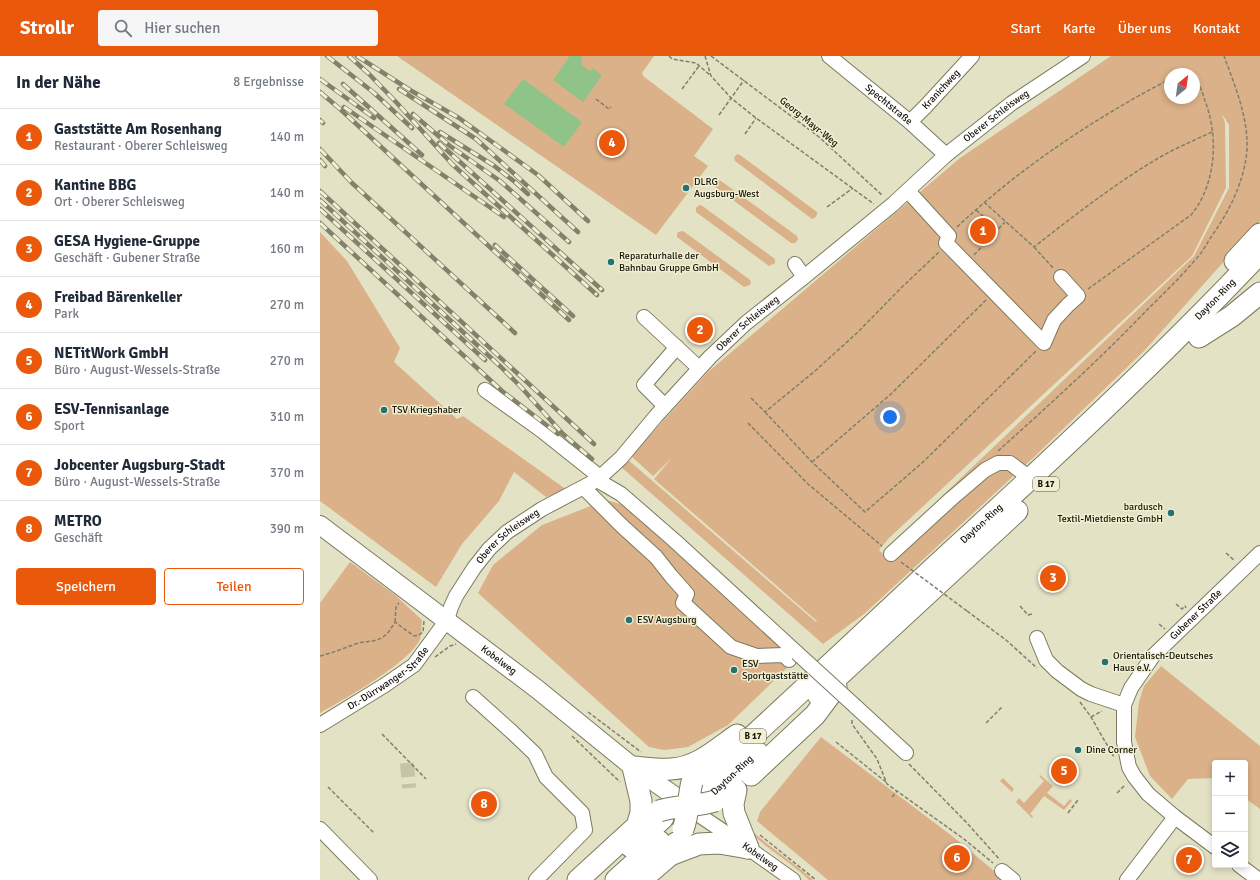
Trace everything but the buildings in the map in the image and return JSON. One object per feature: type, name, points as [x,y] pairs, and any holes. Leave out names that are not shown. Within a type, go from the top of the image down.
[{"type":"highway","points":[[1191,334],[1201,303],[1220,278],[1260,234]]},
{"type":"highway","name":"Dayton-Ring","points":[[696,798],[843,662],[1102,431],[1191,334],[1260,253]]},
{"type":"highway","name":"Dayton-Ring","points":[[843,662],[1127,388],[1260,274]]},
{"type":"highway","points":[[1191,334],[1232,316],[1260,293]]},
{"type":"highway","points":[[637,826],[641,813],[638,760],[670,769],[688,766],[702,760],[738,735],[792,687],[808,675],[843,662]]},
{"type":"highway","points":[[616,880],[669,823],[677,806],[696,798],[722,798],[736,790],[815,715],[828,700],[843,662]]},
{"type":"highway","points":[[578,880],[650,816],[669,823],[685,824],[696,798],[702,760]]},
{"type":"highway","points":[[736,790],[733,804],[734,813],[754,842]]},
{"type":"highway","points":[[669,823],[679,838],[670,855]]},
{"type":"highway","points":[[595,880],[669,823]]},
{"type":"highway","points":[[641,880],[670,855],[699,844],[754,842]]},
{"type":"main road","name":"Kobelweg","points":[[320,525],[537,689],[638,760],[696,798]]},
{"type":"street","name":"Spechtstraße","points":[[829,56],[910,122],[946,155]]},
{"type":"street","name":"Kranichweg","points":[[910,122],[972,56]]},
{"type":"street","name":"Oberer Schleisweg","points":[[447,620],[456,596],[474,568],[494,544],[507,532],[542,509],[584,488],[598,479],[621,458],[664,406],[700,368],[746,323],[888,208],[946,155],[1012,103],[1083,56]]},
{"type":"street","points":[[908,191],[932,211],[947,239],[966,264],[1044,343],[1054,320],[1078,296],[1061,277]]},
{"type":"street","points":[[795,264],[804,277]]},
{"type":"street","points":[[644,317],[700,368]]},
{"type":"street","points":[[1031,331],[1054,320]]},
{"type":"street","points":[[664,406],[644,385],[677,347]]},
{"type":"street","points":[[485,390],[541,430],[598,479],[621,494],[675,541],[853,712],[906,753]]},
{"type":"street","points":[[896,558],[950,499],[985,470],[998,463],[1010,463],[1031,479]]},
{"type":"street","points":[[584,488],[656,557],[687,594],[683,603],[731,647],[757,656],[793,656]]},
{"type":"street","name":"Gubener Straße","points":[[1124,705],[1131,688],[1153,656],[1260,553]]},
{"type":"street","name":"Dr.-Dürrwanger-Straße","points":[[320,725],[386,685],[414,665],[447,620]]},
{"type":"street","points":[[1037,638],[1046,660],[1057,671],[1086,691],[1100,698],[1124,705],[1124,742],[1129,766],[1141,786],[1175,817],[1212,845]]},
{"type":"street","points":[[473,697],[485,712],[535,754],[546,777],[582,813],[585,830],[536,880]]},
{"type":"street","name":"Kobelweg","points":[[696,798],[754,842],[792,880]]},
{"type":"street","points":[[1128,880],[1175,817]]},
{"type":"street","points":[[320,829],[370,880]]},
{"type":"street","points":[[1243,868],[1259,880]]},
{"type":"path","points":[[669,56],[672,59],[696,63],[711,76],[731,98],[756,118],[853,188],[888,208]]},
{"type":"path","points":[[704,56],[711,76]]},
{"type":"path","name":"Georg-Mayr-Weg","points":[[711,56],[819,137],[888,208]]},
{"type":"path","points":[[985,470],[988,462],[994,454],[1047,407],[1125,333],[1196,260],[1227,213],[1237,191],[1245,164],[1247,144],[1244,118],[1224,56]]},
{"type":"path","points":[[682,90],[699,66]]},
{"type":"path","points":[[719,116],[744,80]]},
{"type":"path","points":[[765,412],[815,371],[858,332],[899,290],[941,251],[947,239],[984,202],[1080,131],[1136,96],[1164,82]]},
{"type":"path","points":[[1078,296],[1191,216],[1198,207],[1206,190],[1213,161],[1210,113],[1200,89]]},
{"type":"path","points":[[596,99],[609,109],[610,107]]},
{"type":"path","points":[[745,134],[756,118]]},
{"type":"path","points":[[1034,247],[1075,215],[1162,156],[1212,132]]},
{"type":"path","points":[[828,207],[853,188]]},
{"type":"path","points":[[984,202],[1034,247],[1061,277]]},
{"type":"path","points":[[976,210],[984,217]]},
{"type":"path","points":[[966,264],[1006,222]]},
{"type":"path","points":[[812,462],[892,394],[994,292]]},
{"type":"path","points":[[751,398],[812,462],[865,512],[922,463],[1044,343]]},
{"type":"path","points":[[748,423],[808,484],[896,558],[1006,640],[1038,669]]},
{"type":"path","points":[[320,656],[334,653],[361,643],[374,641],[383,637],[390,631],[395,622],[396,607],[402,598]]},
{"type":"path","points":[[1020,606],[1028,615],[1032,614]]},
{"type":"path","points":[[395,622],[414,636],[419,636],[423,632],[424,617]]},
{"type":"path","points":[[1077,700],[1081,702],[1091,717],[1116,761]]},
{"type":"path","points":[[986,723],[1003,706]]},
{"type":"path","points":[[583,708],[638,760]]},
{"type":"path","points":[[853,712],[852,724],[877,759],[887,784]]},
{"type":"path","points":[[569,733],[622,784]]},
{"type":"path","points":[[382,734],[426,779]]},
{"type":"path","points":[[836,742],[887,784],[964,840],[1007,875]]},
{"type":"path","points":[[906,753],[909,764],[967,823],[1003,864],[1007,875]]},
{"type":"path","points":[[328,787],[374,833]]},
{"type":"path","points":[[892,797],[897,791]]},
{"type":"path","points":[[1068,813],[1078,800]]},
{"type":"path","name":"Kobelweg","points":[[754,842],[816,880]]},
{"type":"shaded area","points":[[397,56],[654,56],[642,73],[643,76],[713,129],[694,156],[708,166],[656,235]]},
{"type":"shaded area","points":[[569,56],[581,56],[582,65],[590,71],[593,68],[601,75],[583,102],[553,80]]},
{"type":"shaded area","points":[[1111,56],[1260,56],[1260,221],[1145,350],[1034,457],[864,614],[823,644],[620,466],[627,459],[816,622],[817,621],[654,479],[671,459],[653,476],[631,456],[708,372],[960,158]],"holes":[[[1222,114],[1229,125],[1229,188],[1194,256],[941,497],[937,516],[888,559],[879,550],[889,538],[1192,256],[1226,188],[1225,123]]]},
{"type":"shaded area","points":[[523,79],[582,122],[564,147],[504,104]]},
{"type":"shaded area","points":[[737,154],[817,212],[816,217],[812,219],[735,161],[734,158]]},
{"type":"shaded area","points":[[718,180],[797,236],[797,241],[791,243],[714,186],[715,182]]},
{"type":"shaded area","points":[[701,205],[775,259],[775,263],[769,266],[696,212],[696,208]]},
{"type":"shaded area","points":[[683,231],[749,279],[751,282],[750,285],[744,287],[677,237],[678,232]]},
{"type":"shaded area","name":"TSV Kriegshaber","points":[[320,232],[347,261],[400,348],[394,362],[457,419],[463,416],[567,490],[546,497],[514,472],[499,501],[462,544],[436,587],[320,501]]},
{"type":"shaded area","name":"ESV Augsburg","points":[[606,500],[624,505],[780,647],[788,667],[728,725],[688,747],[664,750],[649,747],[478,593],[493,565],[542,525]]},
{"type":"shaded area","points":[[350,562],[395,595],[422,620],[421,637],[414,648],[390,669],[375,680],[320,713],[320,603]]},
{"type":"shaded area","points":[[1161,666],[1260,746],[1260,809],[1248,800],[1248,760],[1212,760],[1212,778],[1188,779],[1172,799],[1150,776],[1135,737],[1139,702],[1144,686]]},
{"type":"shaded area","points":[[821,737],[952,836],[1005,880],[828,880],[757,821],[760,812]]},
{"type":"shaded area","points":[[1040,775],[1053,786],[1047,793],[1064,806],[1070,799],[1072,801],[1064,810],[1044,796],[1030,814],[1033,816],[1032,818],[1016,802],[1019,798],[1024,803],[1044,781],[1039,776]]},
{"type":"shaded area","points":[[1003,778],[1014,789],[1012,792],[1000,781]]},
{"type":"shaded area","points":[[752,831],[813,880],[809,880],[795,867],[764,845],[750,832]]},
{"type":"tunnel","points":[[407,763],[409,788]]},
{"type":"railway","points":[[327,56],[373,92],[412,128]]},
{"type":"railway","points":[[349,56],[396,102],[452,164],[597,295]]},
{"type":"railway","points":[[357,56],[410,90],[459,118],[538,175],[588,221]]},
{"type":"railway","points":[[320,79],[374,118]]},
{"type":"railway","points":[[343,84],[422,155]]},
{"type":"railway","points":[[399,89],[476,139],[578,232]]},
{"type":"railway","points":[[320,92],[569,320]]},
{"type":"railway","points":[[344,107],[504,217]]},
{"type":"railway","points":[[413,114],[450,146],[500,181],[569,242]]},
{"type":"railway","points":[[320,120],[323,123]]},
{"type":"railway","points":[[440,132],[493,165],[528,194]]},
{"type":"railway","points":[[439,143],[602,290]]},
{"type":"railway","points":[[320,149],[352,183],[515,333]]},
{"type":"railway","points":[[320,160],[325,166]]},
{"type":"railway","points":[[320,191],[594,444]]},
{"type":"railway","points":[[320,200],[501,367],[563,434],[592,459]]},
{"type":"railway","points":[[320,209],[485,360]]},
{"type":"railway","points":[[320,223],[502,391],[558,434]]},
{"type":"railway","points":[[495,245],[573,316]]},
{"type":"place","name":"Freibad Bärenkeller","points":[[612,143]]},
{"type":"place","name":"DLRG Augsburg-West","points":[[686,188]]},
{"type":"place","name":"Gaststätte Am Rosenhang","points":[[983,231]]},
{"type":"place","name":"Reparaturhalle der Bahnbau Gruppe GmbH","points":[[611,262]]},
{"type":"place","name":"Kantine BBG","points":[[700,330]]},
{"type":"place","name":"TSV Kriegshaber","points":[[384,410]]},
{"type":"place","name":"bardusch Textil-Mietdienste GmbH","points":[[1171,513]]},
{"type":"place","name":"GESA Hygiene-Gruppe","points":[[1053,578]]},
{"type":"place","name":"ESV Augsburg","points":[[629,620]]},
{"type":"place","name":"Orientalisch-Deutsches Haus e.V.","points":[[1105,662]]},
{"type":"place","name":"ESV Sportgaststätte","points":[[734,670]]},
{"type":"place","name":"Dine Corner","points":[[1078,750]]},
{"type":"place","name":"NETitWork GmbH","points":[[1064,771]]},
{"type":"place","name":"METRO","points":[[484,804]]},
{"type":"place","name":"ESV-Tennisanlage","points":[[957,858]]},
{"type":"place","name":"Jobcenter Augsburg-Stadt","points":[[1189,860]]}]
